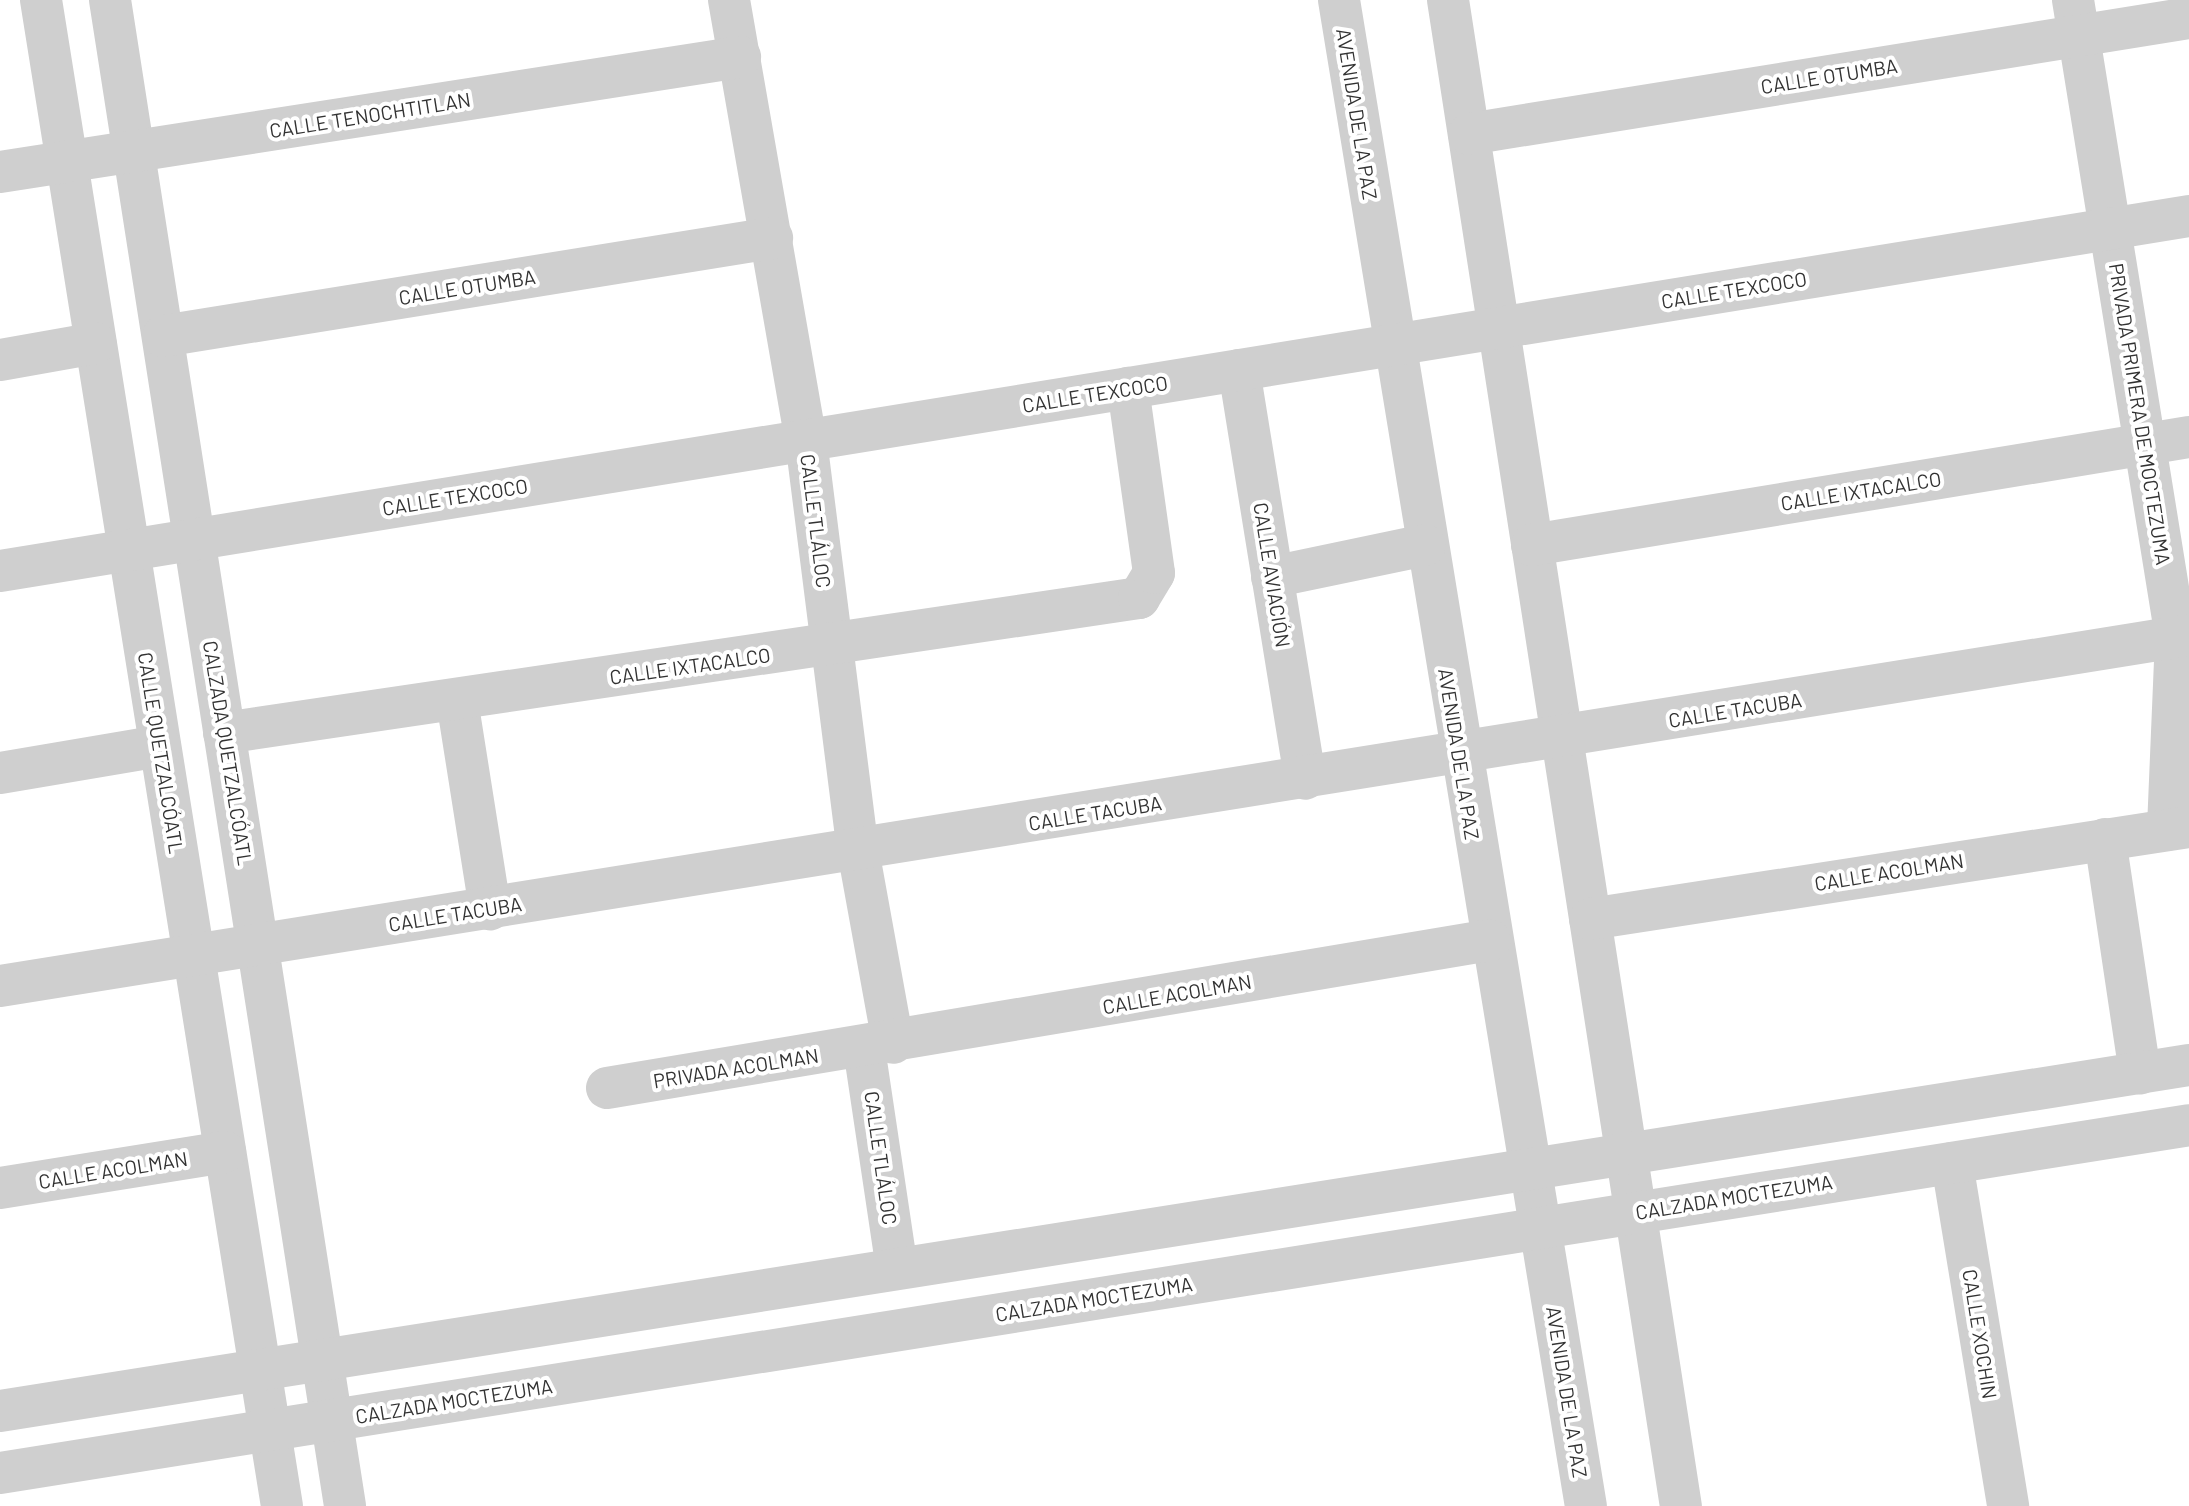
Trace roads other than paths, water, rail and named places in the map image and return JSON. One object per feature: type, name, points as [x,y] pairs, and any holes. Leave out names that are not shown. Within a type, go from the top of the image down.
[{"type":"street","name":"CALLE QUETZALCÓATL","points":[[41,0],[282,1506]]},
{"type":"street","name":"CALZADA QUETZALCÓATL","points":[[110,0],[345,1506]]},
{"type":"street","name":"CALLE TLÁLOC","points":[[729,0],[806,440],[858,850],[879,1045],[897,1269]]},
{"type":"street","name":"AVENIDA DE LA PAZ","points":[[1339,0],[1425,545],[1586,1506]]},
{"type":"street","points":[[1448,0],[1681,1506]]},
{"type":"street","name":"CALLE OTUMBA","points":[[1469,134],[2076,18],[2189,18]]},
{"type":"street","name":"PRIVADA PRIMERA DE MOCTEZUMA","points":[[2076,18],[2145,444],[2183,636],[2179,829]]},
{"type":"street","name":"CALLE TENOCHTITLAN","points":[[0,172],[740,57]]},
{"type":"street","name":"CALLE TEXCOCO","points":[[0,571],[2189,216]]},
{"type":"street","name":"CALLE OTUMBA","points":[[163,336],[772,238]]},
{"type":"street","points":[[0,360],[96,343]]},
{"type":"street","name":"CALLE AVIACIÓN","points":[[1239,370],[1305,779]]},
{"type":"street","name":"CALLE IXTACALCO","points":[[224,733],[831,646],[1139,598],[1150,587],[1154,573],[1128,388]]},
{"type":"street","name":"CALLE IXTACALCO","points":[[1532,545],[2189,437]]},
{"type":"street","points":[[1272,577],[1425,545]]},
{"type":"street","name":"CALLE TACUBA","points":[[0,986],[1460,755],[2183,636]]},
{"type":"street","points":[[457,700],[490,909]]},
{"type":"street","points":[[0,773],[160,746]]},
{"type":"street","name":"CALLE ACOLMAN","points":[[1590,919],[2179,829]]},
{"type":"street","points":[[2105,839],[2140,1073]]},
{"type":"street","name":"CALLE ACOLMAN","points":[[879,1045],[1490,940]]},
{"type":"street","name":"PRIVADA ACOLMAN","points":[[607,1088],[879,1045]]},
{"type":"street","points":[[0,1411],[2189,1065]]},
{"type":"street","name":"CALZADA MOCTEZUMA","points":[[0,1473],[2189,1125]]},
{"type":"street","name":"CALLE ACOLMAN","points":[[0,1188],[225,1152]]},
{"type":"street","name":"CALLE XOCHIN","points":[[1952,1163],[2008,1506]]}]
